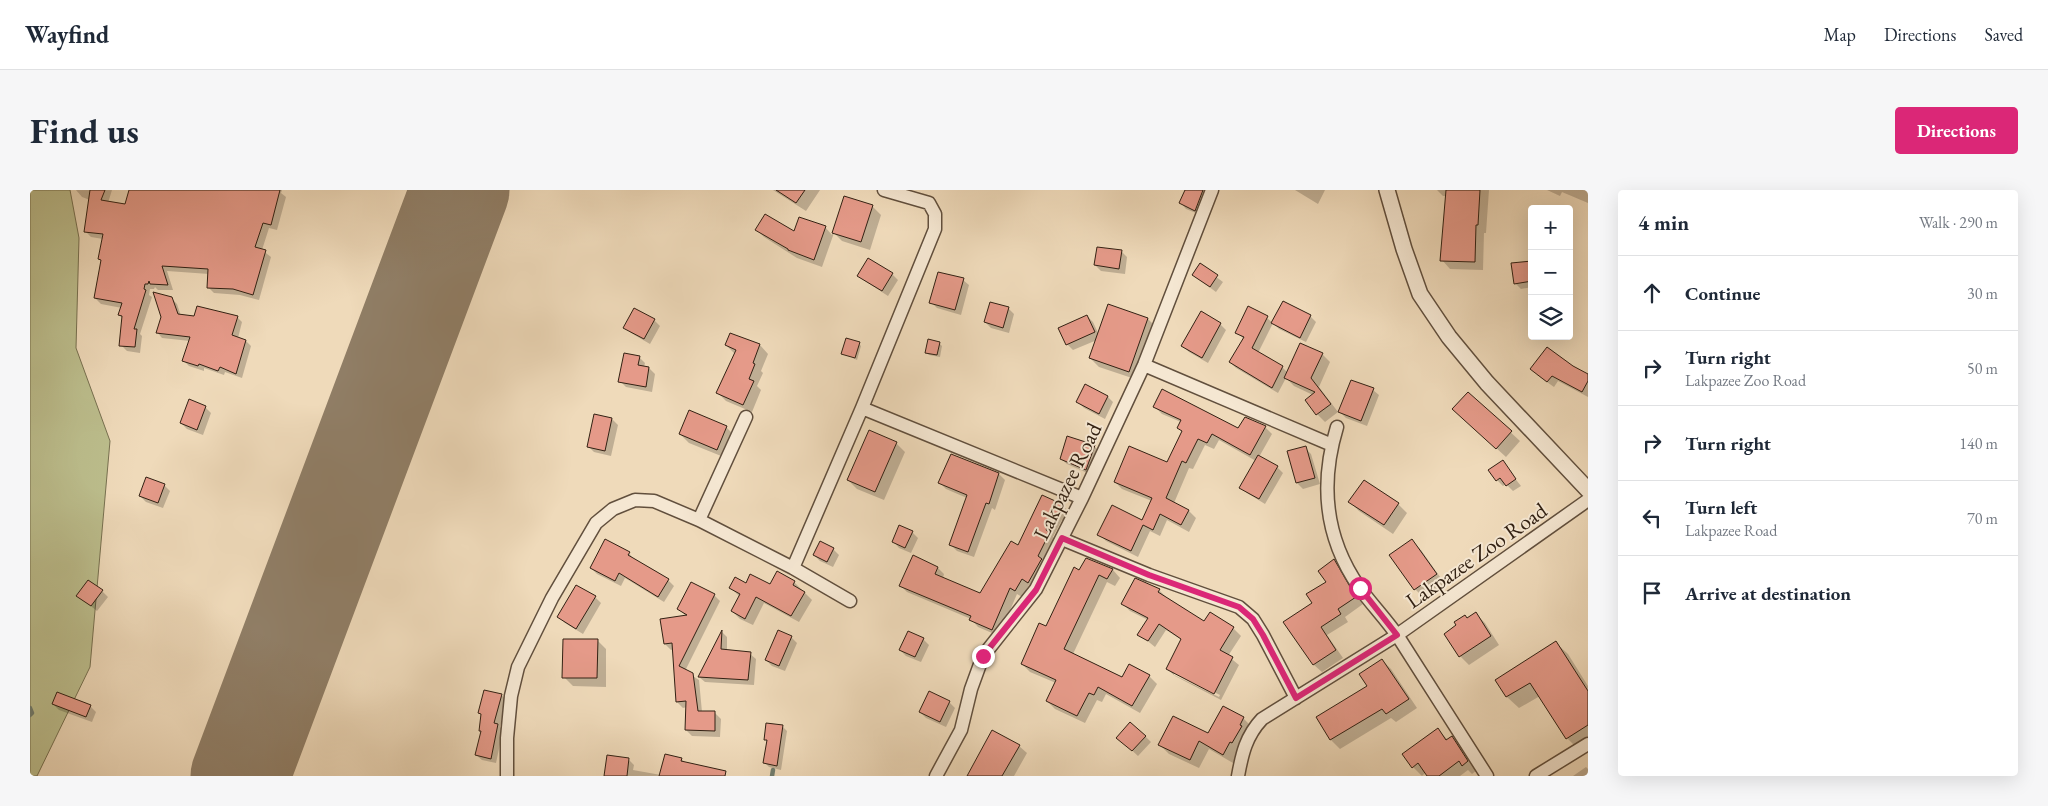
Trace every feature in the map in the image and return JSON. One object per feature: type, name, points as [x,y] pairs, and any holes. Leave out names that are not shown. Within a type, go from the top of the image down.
[{"type":"street","points":[[793,568],[862,408],[935,229],[935,214],[928,203],[884,190]]},
{"type":"street","name":"Lakpazee Road","points":[[936,776],[962,730],[971,689],[983,656],[1036,590],[1082,498],[1144,365],[1212,190]]},
{"type":"street","points":[[1387,190],[1404,249],[1420,294],[1439,322],[1487,382],[1588,490]]},
{"type":"street","points":[[1144,365],[1332,445]]},
{"type":"street","points":[[862,408],[1082,498]]},
{"type":"street","points":[[699,520],[746,417]]},
{"type":"street","points":[[1337,427],[1326,481],[1336,543],[1346,566],[1360,588],[1397,635],[1488,776]]},
{"type":"street","points":[[507,776],[507,738],[511,696],[518,667],[552,598],[596,523],[613,509],[635,500],[654,501],[699,520],[793,568],[850,601]]},
{"type":"street","name":"Lakpazee Zoo Road","points":[[1238,776],[1244,745],[1252,730],[1262,719],[1397,635],[1588,500]]},
{"type":"street","points":[[1062,538],[1149,575],[1239,607],[1253,619],[1296,698]]},
{"type":"street","points":[[1536,776],[1588,744]]},
{"type":"green space","points":[[30,190],[70,190],[79,238],[76,348],[110,441],[90,667],[37,776],[30,776]]},
{"type":"building","points":[[90,190],[105,190],[101,200],[125,204],[129,190],[280,190],[271,225],[263,223],[255,247],[266,250],[253,295],[233,289],[207,288],[208,269],[162,266],[168,285],[150,284],[149,281],[148,284],[145,284],[144,289],[146,290],[134,329],[137,329],[135,347],[119,346],[122,316],[118,315],[122,303],[94,298],[101,260],[98,259],[103,234],[84,232]]},
{"type":"building","points":[[776,190],[805,190],[796,203]]},
{"type":"building","points":[[1185,190],[1203,190],[1195,211],[1179,203]]},
{"type":"building","points":[[1446,190],[1480,190],[1478,225],[1476,225],[1475,262],[1440,261]]},
{"type":"building","points":[[844,196],[873,205],[861,242],[832,233]]},
{"type":"building","points":[[765,214],[794,231],[799,217],[826,226],[814,260],[788,250],[755,230]]},
{"type":"building","points":[[1097,247],[1122,250],[1119,269],[1094,265]]},
{"type":"building","points":[[868,258],[893,273],[882,291],[857,276]]},
{"type":"building","points":[[1528,261],[1528,282],[1514,284],[1511,263]]},
{"type":"building","points":[[1200,263],[1218,275],[1210,287],[1192,275]]},
{"type":"building","points":[[938,272],[964,278],[955,310],[929,303]]},
{"type":"building","points":[[153,292],[172,297],[178,314],[194,316],[197,306],[238,316],[232,335],[246,340],[236,374],[220,367],[218,371],[199,364],[198,366],[182,361],[190,337],[156,333],[161,317]]},
{"type":"building","points":[[1283,301],[1311,315],[1300,338],[1271,323]]},
{"type":"building","points":[[990,302],[1009,307],[1003,328],[984,322]]},
{"type":"building","points":[[1108,304],[1148,318],[1129,372],[1089,358]]},
{"type":"building","points":[[1248,306],[1268,316],[1252,348],[1283,366],[1272,388],[1229,362],[1244,337],[1235,333]]},
{"type":"building","points":[[634,308],[655,319],[644,339],[623,328]]},
{"type":"building","points":[[1201,311],[1221,323],[1202,358],[1181,346]]},
{"type":"building","points":[[1087,315],[1095,332],[1066,345],[1058,328]]},
{"type":"building","points":[[730,333],[760,344],[749,379],[754,381],[743,405],[716,393],[736,350],[725,345]]},
{"type":"building","points":[[846,338],[860,342],[855,358],[841,354]]},
{"type":"building","points":[[928,339],[940,342],[937,355],[925,353]]},
{"type":"building","points":[[1300,343],[1323,353],[1311,378],[1331,404],[1316,415],[1305,400],[1315,392],[1284,378]]},
{"type":"building","points":[[1547,347],[1573,366],[1588,374],[1588,381],[1582,392],[1552,376],[1547,382],[1530,369]]},
{"type":"building","points":[[624,353],[640,356],[638,365],[649,367],[646,387],[618,382]]},
{"type":"building","points":[[1351,380],[1374,388],[1361,421],[1338,412]]},
{"type":"building","points":[[1085,384],[1108,396],[1099,414],[1076,402]]},
{"type":"building","points":[[1162,389],[1238,428],[1245,417],[1266,426],[1250,455],[1212,434],[1207,443],[1198,439],[1186,463],[1182,461],[1166,498],[1189,510],[1181,525],[1160,514],[1153,530],[1143,525],[1131,551],[1097,535],[1112,505],[1142,520],[1152,498],[1114,482],[1129,446],[1167,462],[1182,431],[1177,428],[1181,420],[1153,407]]},
{"type":"building","points":[[1468,392],[1512,431],[1496,449],[1452,409]]},
{"type":"building","points":[[189,399],[206,406],[197,430],[180,423]]},
{"type":"building","points":[[689,410],[727,426],[717,450],[679,434]]},
{"type":"building","points":[[594,414],[612,418],[605,451],[587,447]]},
{"type":"building","points":[[869,430],[897,442],[875,492],[847,480]]},
{"type":"building","points":[[1067,436],[1095,445],[1086,470],[1060,459]]},
{"type":"building","points":[[1306,446],[1315,478],[1296,483],[1287,451]]},
{"type":"building","points":[[951,454],[999,473],[989,504],[986,503],[968,552],[949,545],[967,495],[938,483]]},
{"type":"building","points":[[1258,455],[1278,466],[1259,499],[1239,488]]},
{"type":"building","points":[[1503,460],[1516,479],[1506,486],[1500,478],[1496,481],[1488,470]]},
{"type":"building","points":[[146,477],[165,484],[158,503],[139,496]]},
{"type":"building","points":[[1364,480],[1399,503],[1384,525],[1348,502]]},
{"type":"building","points":[[1042,495],[1064,505],[1059,516],[1055,514],[1046,530],[1050,532],[1038,556],[1042,559],[1028,583],[1022,579],[1015,591],[1010,588],[992,630],[969,620],[971,616],[899,586],[913,555],[938,567],[935,574],[980,593],[1011,541],[1018,545]]},
{"type":"building","points":[[899,525],[913,531],[905,548],[892,542]]},
{"type":"building","points":[[605,539],[630,552],[628,555],[669,579],[658,597],[619,573],[615,581],[590,568]]},
{"type":"building","points":[[1412,539],[1437,574],[1414,590],[1389,555]]},
{"type":"building","points":[[820,541],[834,548],[827,562],[813,555]]},
{"type":"building","points":[[1086,558],[1113,569],[1107,579],[1099,575],[1064,649],[1122,677],[1129,664],[1150,675],[1132,706],[1098,687],[1094,695],[1089,693],[1077,716],[1046,701],[1056,680],[1021,664],[1039,623],[1046,626],[1074,567],[1079,570]]},
{"type":"building","points":[[1334,559],[1356,597],[1338,609],[1341,614],[1321,627],[1336,650],[1313,665],[1283,622],[1312,603],[1306,594],[1326,582],[1318,571]]},
{"type":"building","points":[[777,571],[795,581],[793,585],[805,592],[791,616],[756,597],[745,619],[731,611],[740,594],[729,588],[735,577],[746,583],[750,574],[770,584]]},
{"type":"building","points":[[1135,578],[1160,589],[1158,592],[1204,621],[1210,612],[1234,627],[1220,650],[1233,657],[1214,694],[1166,669],[1181,639],[1159,624],[1148,641],[1137,635],[1148,618],[1121,604]]},
{"type":"building","points":[[88,580],[103,590],[91,606],[76,596]]},
{"type":"building","points":[[691,582],[715,594],[679,666],[693,673],[698,711],[715,711],[715,731],[685,730],[686,701],[676,702],[672,643],[664,644],[660,619],[687,615],[677,609]]},
{"type":"building","points":[[576,585],[596,596],[576,629],[557,617]]},
{"type":"building","points":[[1476,612],[1491,636],[1459,657],[1444,634],[1456,625],[1454,622],[1465,615],[1467,618]]},
{"type":"building","points":[[722,630],[721,649],[751,652],[748,680],[698,677]]},
{"type":"building","points":[[778,630],[792,636],[779,666],[765,660]]},
{"type":"building","points":[[908,631],[924,638],[915,657],[899,650]]},
{"type":"building","points":[[563,639],[598,639],[597,678],[562,678]]},
{"type":"building","points":[[1556,641],[1588,691],[1588,725],[1566,739],[1530,683],[1506,697],[1495,680]]},
{"type":"building","points":[[1382,659],[1409,699],[1386,714],[1382,709],[1330,740],[1316,717],[1367,686],[1359,674]]},
{"type":"building","points":[[484,690],[502,694],[494,723],[498,724],[491,759],[475,755],[481,731],[479,731],[481,714],[478,713]]},
{"type":"building","points":[[929,691],[950,701],[940,722],[919,712]]},
{"type":"building","points":[[57,692],[91,705],[86,717],[52,704]]},
{"type":"building","points":[[1223,706],[1244,717],[1240,725],[1242,726],[1223,755],[1199,741],[1190,760],[1158,745],[1173,716],[1208,733]]},
{"type":"building","points":[[1130,722],[1146,736],[1132,751],[1116,738]]},
{"type":"building","points":[[766,723],[783,725],[777,766],[763,763],[767,740],[764,740]]},
{"type":"building","points":[[1438,728],[1446,740],[1452,736],[1468,761],[1462,766],[1459,761],[1439,776],[1427,776],[1418,763],[1412,768],[1402,754]]},
{"type":"building","points":[[992,730],[1020,745],[1002,776],[967,776]]},
{"type":"building","points":[[665,754],[682,758],[681,761],[726,771],[725,776],[659,776]]},
{"type":"building","points":[[607,755],[629,758],[627,776],[604,776]]},
{"type":"waterway","points":[[30,708],[32,713],[30,715]]},
{"type":"waterway","points":[[772,776],[773,770]]},
{"type":"runway","points":[[240,776],[460,190]]},
{"type":"route","points":[[983,656],[1036,590],[1062,538],[1149,575],[1239,607],[1253,619],[1296,698],[1397,635],[1360,588]]}]
